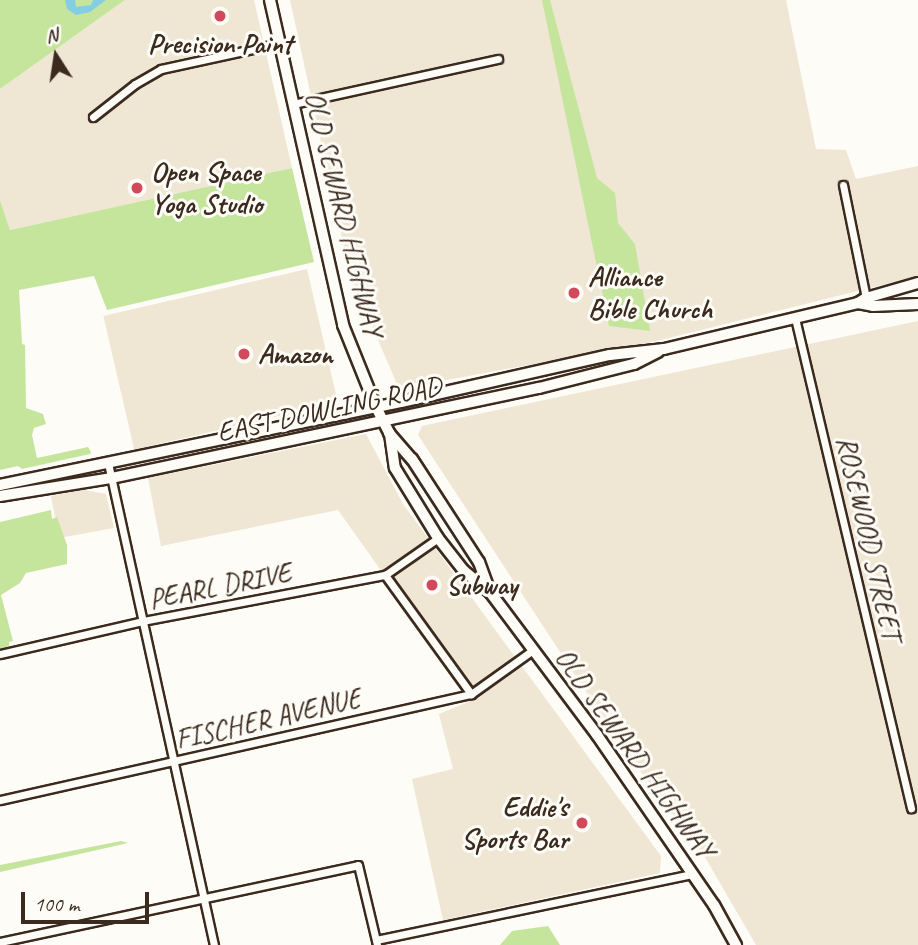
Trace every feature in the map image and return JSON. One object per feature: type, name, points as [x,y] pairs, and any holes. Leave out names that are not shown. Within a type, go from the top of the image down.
[{"type":"main road","name":"OLD SEWARD HIGHWAY","points":[[271,0],[343,325],[389,433],[412,459],[479,562],[490,592]]},
{"type":"main road","name":"EAST DOWLING ROAD","points":[[0,485],[610,355],[664,349],[862,300],[918,283]]},
{"type":"main road","name":"EAST DOWLING ROAD","points":[[862,300],[873,306],[918,303]]},
{"type":"main road","name":"EAST DOWLING ROAD","points":[[0,496],[111,478],[383,421],[634,364],[664,349]]},
{"type":"main road","name":"OLD SEWARD HIGHWAY","points":[[389,433],[395,468],[438,538],[464,571],[490,592],[597,735],[693,874],[736,945]]},
{"type":"street","points":[[93,117],[135,84],[161,69],[280,43]]},
{"type":"street","points":[[293,104],[498,59]]},
{"type":"street","points":[[843,185],[862,300]]},
{"type":"street","name":"ROSEWOOD STREET","points":[[795,317],[911,808]]},
{"type":"street","points":[[108,463],[215,945]]},
{"type":"street","name":"PEARL DRIVE","points":[[0,654],[143,621],[385,575],[438,538]]},
{"type":"street","points":[[385,575],[471,694]]},
{"type":"street","name":"FISCHER AVENUE","points":[[0,800],[471,694],[533,650]]},
{"type":"street","points":[[0,942],[358,865],[377,943],[693,874]]},
{"type":"shaded area","points":[[125,0],[254,0],[292,168],[10,230],[0,200],[0,89]]},
{"type":"shaded area","points":[[290,0],[786,0],[816,149],[846,150],[856,179],[918,166],[918,276],[657,341],[399,389],[350,274]]},
{"type":"shaded area","points":[[307,269],[338,402],[134,450],[103,316]]},
{"type":"shaded area","points":[[918,321],[918,945],[756,945],[706,859],[623,748],[418,435],[422,426]]},
{"type":"shaded area","points":[[366,434],[403,504],[661,856],[660,873],[443,920],[412,779],[453,769],[439,714],[473,700],[338,510],[161,546],[148,478]]},
{"type":"shaded area","points":[[84,490],[106,494],[114,528],[59,538],[51,496]]},
{"type":"green space","points":[[0,0],[125,0],[0,89]]},
{"type":"green space","points":[[542,0],[550,0],[597,178],[615,193],[618,223],[635,244],[650,331],[609,326]]},
{"type":"green space","points":[[292,168],[314,262],[107,310],[94,276],[19,290],[22,344],[25,345],[26,408],[43,414],[46,424],[34,428],[32,435],[37,458],[88,447],[91,452],[22,469],[18,466],[0,470],[0,200],[10,230]]},
{"type":"green space","points":[[51,510],[52,519],[57,517],[67,545],[67,564],[26,573],[20,583],[1,595],[13,641],[9,642],[9,646],[0,649],[0,522]]},
{"type":"green space","points":[[121,841],[128,843],[0,872],[0,865]]},
{"type":"green space","points":[[548,926],[560,945],[500,945],[512,931]]},
{"type":"water","points":[[65,0],[75,0],[76,7],[91,5],[93,0],[106,0],[90,12],[76,15],[67,9]]},
{"type":"place","name":"Precision Paint","points":[[220,16]]},
{"type":"place","name":"Open Space Yoga Studio","points":[[137,188]]},
{"type":"place","name":"Alliance Bible Church","points":[[574,293]]},
{"type":"place","name":"Amazon","points":[[244,354]]},
{"type":"place","name":"Subway","points":[[432,585]]},
{"type":"place","name":"Eddie's Sports Bar","points":[[582,823]]}]
